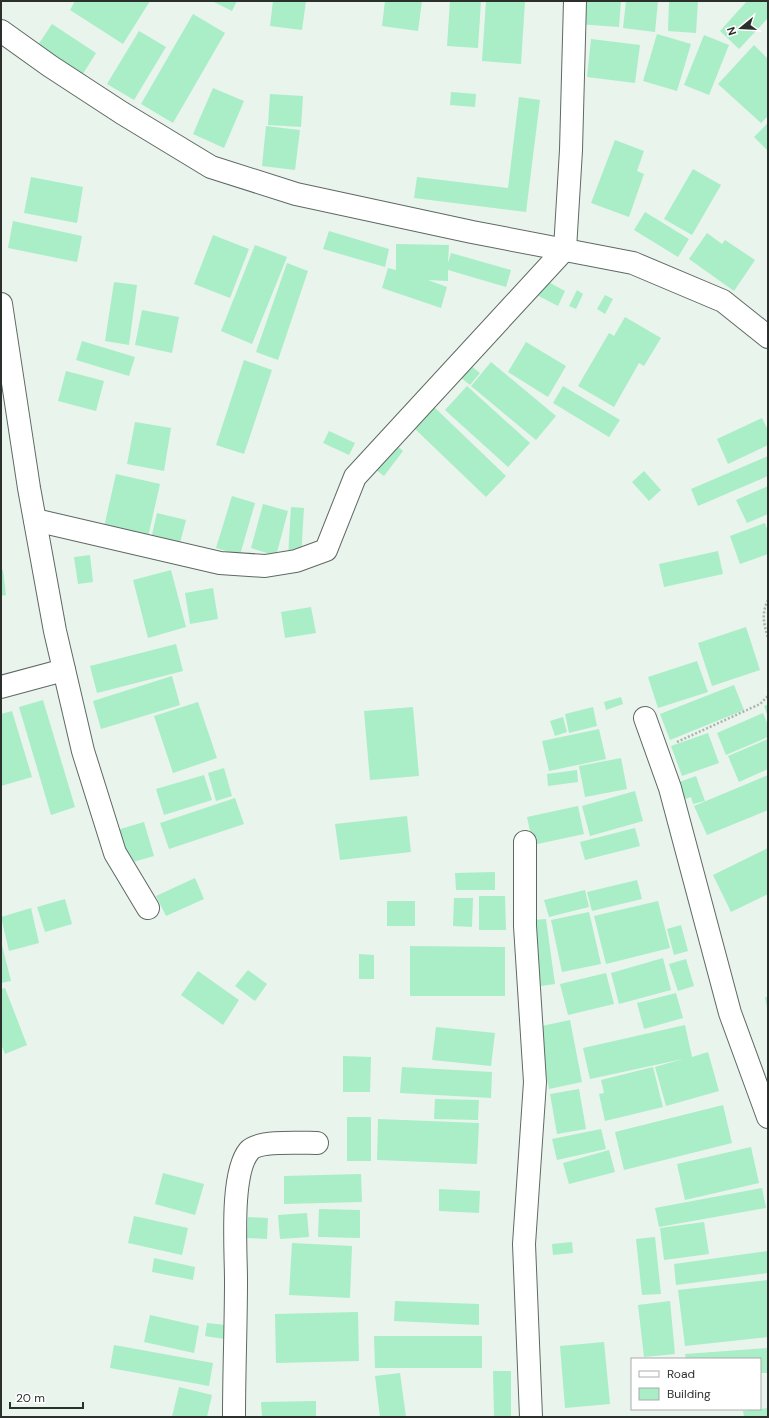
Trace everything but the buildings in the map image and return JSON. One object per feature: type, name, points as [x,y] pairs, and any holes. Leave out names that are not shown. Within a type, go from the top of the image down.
[{"type":"street","points":[[35,520],[220,563],[265,566],[296,561],[326,550],[355,477],[565,249],[572,150],[575,1]]},
{"type":"street","points":[[1,30],[50,66],[122,113],[211,167],[296,194],[472,232],[633,263],[723,302],[768,337]]},
{"type":"street","points":[[1,304],[35,520],[64,670],[83,751],[115,853],[148,908]]},
{"type":"street","points":[[1,687],[64,670]]},
{"type":"street","points":[[645,718],[670,788],[730,1013],[768,1118]]},
{"type":"street","points":[[525,842],[525,926],[535,1082],[524,1244],[531,1417]]},
{"type":"street","points":[[234,1417],[236,1279],[235,1237],[238,1192],[243,1162],[250,1150],[261,1144],[317,1143]]},
{"type":"path","points":[[768,600],[764,608],[763,623],[768,638]]},
{"type":"path","points":[[656,751],[711,728],[760,704],[768,696]]}]
